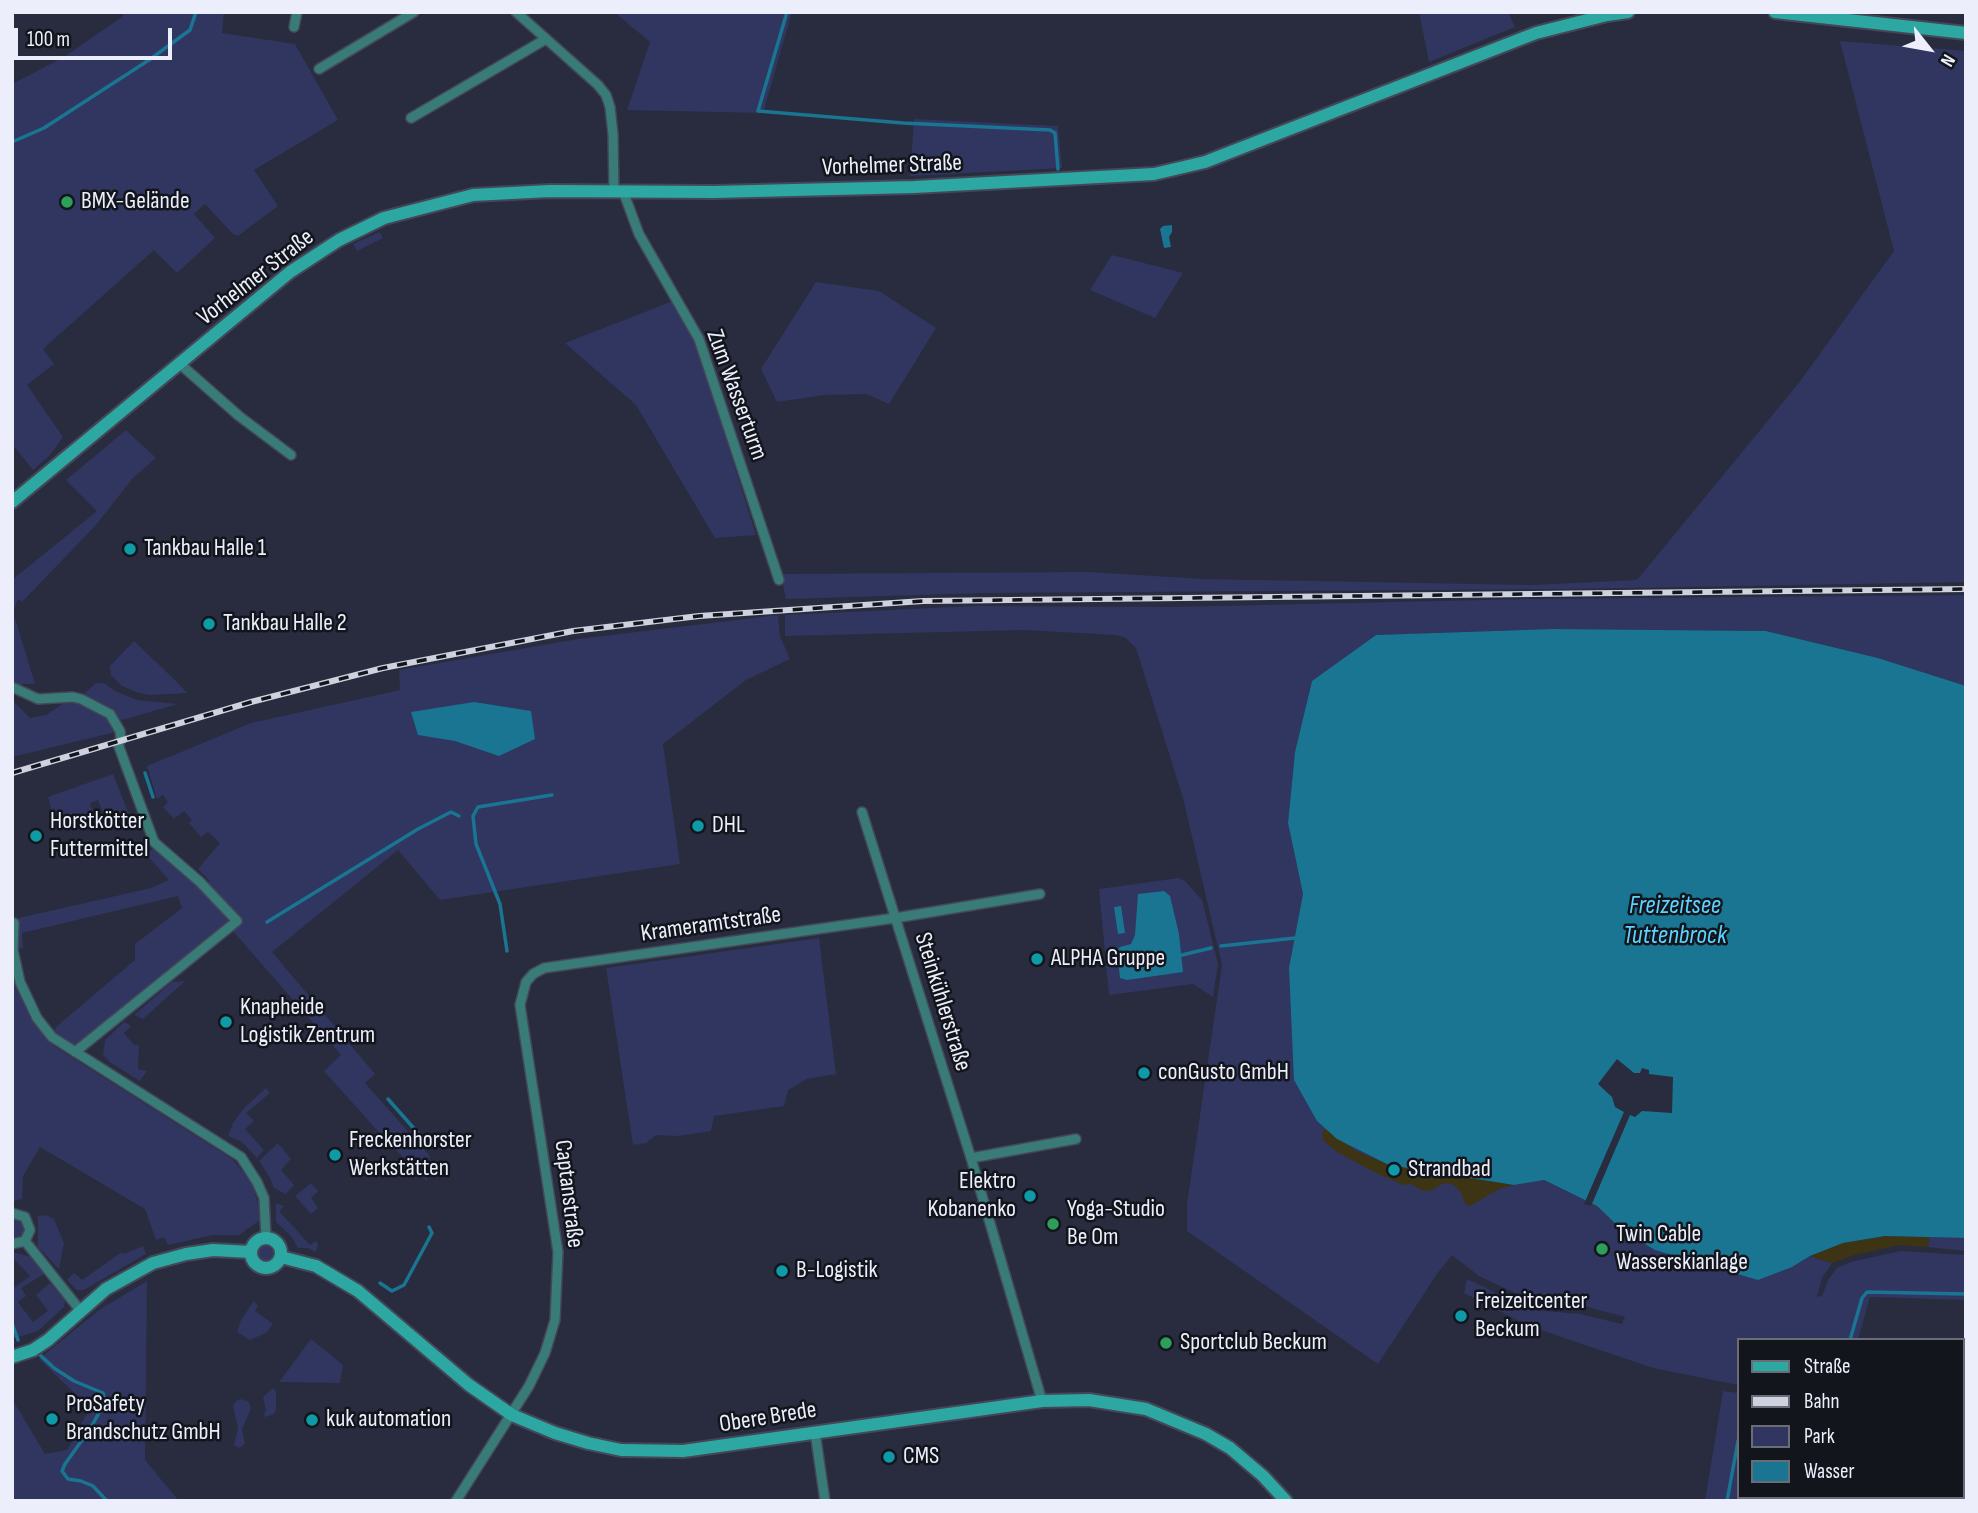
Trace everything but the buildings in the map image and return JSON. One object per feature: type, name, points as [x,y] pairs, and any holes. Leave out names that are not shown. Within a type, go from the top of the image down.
[{"type":"street","points":[[294,27],[297,12]]},
{"type":"street","points":[[319,69],[414,12]]},
{"type":"street","name":"Zum Wasserturm","points":[[516,12],[606,95],[613,134],[618,191],[639,234],[699,339],[779,580]]},
{"type":"street","name":"Vorhelmer Straße","points":[[12,502],[290,272],[339,240],[384,218],[473,195],[550,191],[713,192],[914,187],[1154,174],[1205,163],[1536,33],[1628,12]]},
{"type":"street","points":[[1775,12],[1966,33]]},
{"type":"street","points":[[411,118],[546,39]]},
{"type":"street","points":[[180,364],[239,416],[291,455]]},
{"type":"street","points":[[12,687],[38,699],[81,699],[110,715],[120,731],[121,740],[118,744],[154,842],[200,882],[237,922],[75,1052]]},
{"type":"street","points":[[862,813],[895,918]]},
{"type":"street","name":"Steinkühlerstraße","points":[[1040,894],[895,918],[971,1158],[1042,1401]]},
{"type":"street","name":"Krameramtstraße","points":[[533,974],[544,968],[895,918]]},
{"type":"street","points":[[14,923],[13,950],[20,982],[37,1018],[52,1037],[241,1157],[264,1198],[266,1237]]},
{"type":"street","name":"Captanstraße","points":[[456,1501],[512,1415],[545,1353],[555,1320],[558,1252],[520,1005],[526,982],[533,974]]},
{"type":"street","points":[[971,1158],[1076,1139]]},
{"type":"street","points":[[12,1213],[23,1215],[28,1221],[30,1230],[25,1241]]},
{"type":"street","points":[[266,1237],[278,1243],[281,1257],[276,1265],[263,1268],[253,1261],[251,1251],[257,1240],[266,1237]]},
{"type":"street","points":[[12,1244],[25,1241]]},
{"type":"street","points":[[25,1241],[80,1310]]},
{"type":"street","points":[[12,1357],[33,1350],[48,1340],[106,1289],[153,1263],[214,1250],[251,1251]]},
{"type":"street","name":"Obere Brede","points":[[281,1257],[316,1266],[358,1291],[449,1369],[512,1415],[530,1424],[588,1443],[621,1450],[709,1448],[1042,1401],[1089,1400],[1119,1403],[1174,1419],[1206,1434],[1230,1448],[1263,1476],[1286,1501]]},
{"type":"street","points":[[815,1432],[825,1501]]},
{"type":"green space","points":[[125,12],[224,12],[222,33],[295,44],[338,120],[254,170],[278,206],[238,236],[205,204],[194,214],[215,238],[177,273],[154,250],[43,349],[54,364],[27,385],[63,437],[50,455],[33,470],[12,444],[12,84],[64,57],[122,17]]},
{"type":"green space","points":[[614,12],[792,12],[763,113],[627,110],[650,42]]},
{"type":"green space","points":[[1419,12],[1508,12],[1515,27],[1429,62]]},
{"type":"green space","points":[[1840,41],[1966,51],[1966,582],[1569,589],[985,593],[786,599],[781,574],[1089,572],[1203,579],[1531,585],[1637,580],[1798,384],[1894,251]]},
{"type":"green space","points":[[914,119],[1058,126],[1062,168],[910,176]]},
{"type":"green space","points":[[380,232],[383,238],[357,251],[353,244]]},
{"type":"green space","points":[[1112,255],[1183,273],[1155,318],[1090,290]]},
{"type":"green space","points":[[816,282],[879,291],[936,328],[889,404],[866,394],[824,395],[777,402],[761,369]]},
{"type":"green space","points":[[673,301],[695,340],[756,535],[715,538],[636,405],[565,343]]},
{"type":"green space","points":[[126,430],[156,458],[133,478],[96,525],[22,602],[18,599],[13,612],[35,684],[19,684],[12,680],[12,580],[97,511],[66,480]]},
{"type":"green space","points":[[1966,595],[1966,686],[1878,658],[1766,631],[1553,629],[1376,635],[1312,681],[1295,752],[1288,823],[1303,894],[1395,1166],[1514,1185],[1543,1180],[1597,1206],[1623,1231],[1792,1267],[1810,1256],[1832,1263],[1822,1278],[1817,1297],[1822,1296],[1828,1280],[1837,1268],[1851,1262],[1901,1251],[1966,1255],[1966,1300],[1870,1297],[1859,1338],[1736,1338],[1736,1385],[1653,1368],[1529,1326],[1464,1293],[1467,1279],[1518,1303],[1545,1311],[1580,1314],[1622,1324],[1625,1317],[1584,1306],[1546,1304],[1521,1296],[1479,1276],[1452,1255],[1378,1364],[1187,1231],[1187,1204],[1222,965],[1183,798],[1136,648],[1126,638],[1116,635],[1025,630],[785,636],[785,615],[975,606],[1170,607],[1528,599]]},
{"type":"green space","points":[[778,615],[780,636],[790,659],[746,680],[663,744],[680,864],[440,900],[398,850],[272,952],[375,1074],[365,1083],[430,1156],[427,1181],[324,1071],[341,1055],[226,923],[75,1052],[52,1037],[57,1026],[135,960],[135,944],[182,908],[178,896],[22,933],[23,948],[13,951],[15,980],[30,1018],[54,1046],[232,1159],[252,1182],[260,1220],[239,1235],[212,1235],[168,1245],[164,1237],[156,1240],[145,1209],[40,1147],[23,1176],[22,1199],[12,1201],[12,923],[14,944],[19,918],[151,888],[169,880],[145,853],[158,846],[200,889],[210,881],[198,869],[220,843],[208,832],[201,837],[189,823],[192,820],[184,811],[174,819],[163,807],[168,802],[163,795],[157,799],[147,766],[251,723],[400,690],[399,670],[578,639]]},
{"type":"green space","points":[[134,641],[187,693],[148,695],[122,686],[111,675],[110,666]]},
{"type":"green space","points":[[96,683],[104,683],[137,700],[178,704],[122,720],[88,700],[84,694]]},
{"type":"green space","points":[[73,697],[110,714],[120,731],[12,757],[12,700],[30,718],[46,715]]},
{"type":"green space","points":[[113,774],[130,817],[117,822],[113,809],[103,813],[98,800],[90,803],[93,814],[56,826],[48,797]]},
{"type":"green space","points":[[1179,878],[1202,900],[1218,964],[1213,997],[1193,984],[1109,995],[1099,889]]},
{"type":"green space","points":[[819,938],[836,1074],[807,1079],[788,1090],[784,1106],[714,1116],[711,1131],[678,1136],[656,1135],[646,1143],[633,1145],[606,968]]},
{"type":"green space","points":[[185,981],[143,1019],[134,1015],[172,982]]},
{"type":"green space","points":[[124,1022],[131,1026],[124,1033],[134,1045],[139,1045],[138,1069],[147,1071],[140,1081],[103,1055],[105,1040]]},
{"type":"green space","points":[[266,1088],[270,1093],[246,1113],[254,1121],[245,1129],[264,1150],[257,1158],[242,1142],[228,1136],[233,1123],[244,1108]]},
{"type":"green space","points":[[278,1143],[291,1159],[281,1170],[294,1185],[286,1194],[274,1188],[259,1161]]},
{"type":"green space","points":[[311,1183],[318,1191],[311,1198],[318,1208],[311,1214],[295,1196]]},
{"type":"green space","points":[[276,1203],[284,1206],[279,1211],[310,1245],[316,1241],[316,1252],[308,1248],[298,1248],[291,1236],[276,1222]]},
{"type":"green space","points":[[46,1215],[54,1219],[64,1243],[59,1269],[38,1247],[38,1216]]},
{"type":"green space","points":[[12,1219],[20,1220],[24,1226],[23,1233],[17,1239],[12,1239]]},
{"type":"green space","points":[[1929,1237],[1966,1238],[1966,1251],[1928,1247]]},
{"type":"green space","points":[[266,1244],[274,1249],[275,1253],[270,1261],[266,1262],[258,1257],[257,1253],[262,1245]]},
{"type":"green space","points":[[143,1246],[146,1254],[84,1290],[77,1290],[67,1280],[74,1273],[82,1280],[122,1252],[124,1254]]},
{"type":"green space","points":[[12,1252],[31,1257],[44,1274],[21,1288],[26,1296],[18,1302],[33,1322],[48,1311],[36,1295],[50,1283],[65,1300],[64,1307],[38,1331],[12,1339],[12,1289],[30,1276],[12,1257]]},
{"type":"green space","points":[[147,1281],[145,1460],[179,1501],[12,1501],[12,1399],[45,1454],[67,1450],[90,1408],[39,1359],[99,1310]]},
{"type":"green space","points":[[254,1301],[258,1306],[255,1311],[273,1324],[266,1333],[250,1340],[237,1332],[241,1320]]},
{"type":"green space","points":[[311,1339],[343,1365],[340,1383],[279,1382]]},
{"type":"green space","points":[[275,1389],[276,1393],[276,1409],[274,1414],[265,1417],[263,1397]]},
{"type":"green space","points":[[1723,1391],[1736,1393],[1736,1499],[1820,1499],[1820,1501],[1705,1501]]},
{"type":"green space","points":[[241,1399],[249,1402],[251,1409],[242,1429],[245,1444],[239,1448],[234,1445],[238,1428],[233,1406]]},
{"type":"sand","name":"Strandbad","points":[[1325,1129],[1356,1151],[1389,1165],[1514,1185],[1499,1189],[1470,1206],[1465,1204],[1461,1192],[1452,1184],[1444,1183],[1432,1190],[1423,1191],[1411,1184],[1404,1185],[1376,1173],[1337,1152],[1323,1140],[1322,1133]]},
{"type":"sand","points":[[1885,1236],[1929,1237],[1928,1247],[1898,1245],[1832,1263],[1810,1256],[1843,1243]]},
{"type":"water","points":[[1172,225],[1169,237],[1171,247],[1164,248],[1160,229]]},
{"type":"water","name":"Freizeitsee Tuttenbrock","points":[[1553,629],[1766,631],[1878,658],[1966,686],[1966,1238],[1885,1236],[1843,1243],[1758,1280],[1655,1250],[1623,1231],[1597,1206],[1544,1180],[1514,1185],[1389,1165],[1337,1139],[1317,1121],[1294,1080],[1289,968],[1303,894],[1288,823],[1295,752],[1312,681],[1376,635]]},
{"type":"water","points":[[474,702],[531,711],[535,739],[499,756],[455,741],[418,735],[411,712]]},
{"type":"water","points":[[1164,891],[1170,896],[1179,934],[1183,972],[1127,980],[1120,978],[1117,950],[1131,944],[1135,935],[1138,894]]},
{"type":"water","points":[[1121,906],[1125,933],[1118,934],[1114,907]]},
{"type":"pier","points":[[1617,1059],[1634,1073],[1640,1073],[1642,1068],[1649,1070],[1649,1074],[1673,1077],[1672,1113],[1642,1111],[1635,1117],[1630,1115],[1591,1206],[1584,1204],[1624,1112],[1615,1107],[1612,1097],[1598,1084]]},
{"type":"waterway","points":[[12,142],[44,128],[149,60],[190,30],[196,12]]},
{"type":"waterway","points":[[787,12],[758,111],[903,123],[1050,130],[1055,133],[1058,169]]},
{"type":"waterway","points":[[145,773],[153,797]]},
{"type":"waterway","points":[[507,951],[500,904],[476,844],[473,816],[478,807],[552,795]]},
{"type":"waterway","points":[[267,922],[418,829],[451,812],[459,816]]},
{"type":"waterway","points":[[1221,946],[1295,938]]},
{"type":"waterway","points":[[1182,955],[1211,948]]},
{"type":"waterway","points":[[388,1099],[425,1141]]},
{"type":"waterway","points":[[380,1283],[392,1291],[404,1285],[432,1233],[429,1227]]},
{"type":"waterway","points":[[1851,1338],[1862,1298],[1867,1292],[1966,1294]]},
{"type":"waterway","points":[[12,1323],[18,1340]]},
{"type":"waterway","points":[[40,1355],[74,1381],[103,1393],[105,1401],[100,1411],[62,1471],[68,1479],[93,1486],[107,1501]]},
{"type":"waterway","points":[[1727,1501],[1736,1452]]},
{"type":"railway","points":[[12,773],[251,702],[383,668],[573,631],[699,616],[923,601],[1966,589]]},
{"type":"place","name":"BMX-Gelände","points":[[67,202]]},
{"type":"place","name":"Tankbau Halle 1","points":[[130,549]]},
{"type":"place","name":"Tankbau Halle 2","points":[[209,624]]},
{"type":"place","name":"DHL","points":[[698,826]]},
{"type":"place","name":"Horstkötter Futtermittel","points":[[36,836]]},
{"type":"place","name":"ALPHA Gruppe","points":[[1037,959]]},
{"type":"place","name":"Knapheide Logistik Zentrum","points":[[226,1022]]},
{"type":"place","name":"conGusto GmbH","points":[[1144,1073]]},
{"type":"place","name":"Freckenhorster Werkstätten","points":[[335,1155]]},
{"type":"place","name":"Strandbad","points":[[1394,1170]]},
{"type":"place","name":"Elektro Kobanenko","points":[[1030,1196]]},
{"type":"place","name":"Yoga-Studio Be Om","points":[[1053,1224]]},
{"type":"place","name":"Twin Cable Wasserskianlage","points":[[1602,1249]]},
{"type":"place","name":"B-Logistik","points":[[782,1271]]},
{"type":"place","name":"Freizeitcenter Beckum","points":[[1461,1316]]},
{"type":"place","name":"Sportclub Beckum","points":[[1166,1343]]},
{"type":"place","name":"ProSafety Brandschutz GmbH","points":[[52,1419]]},
{"type":"place","name":"kuk automation","points":[[312,1420]]},
{"type":"place","name":"CMS","points":[[889,1457]]}]
